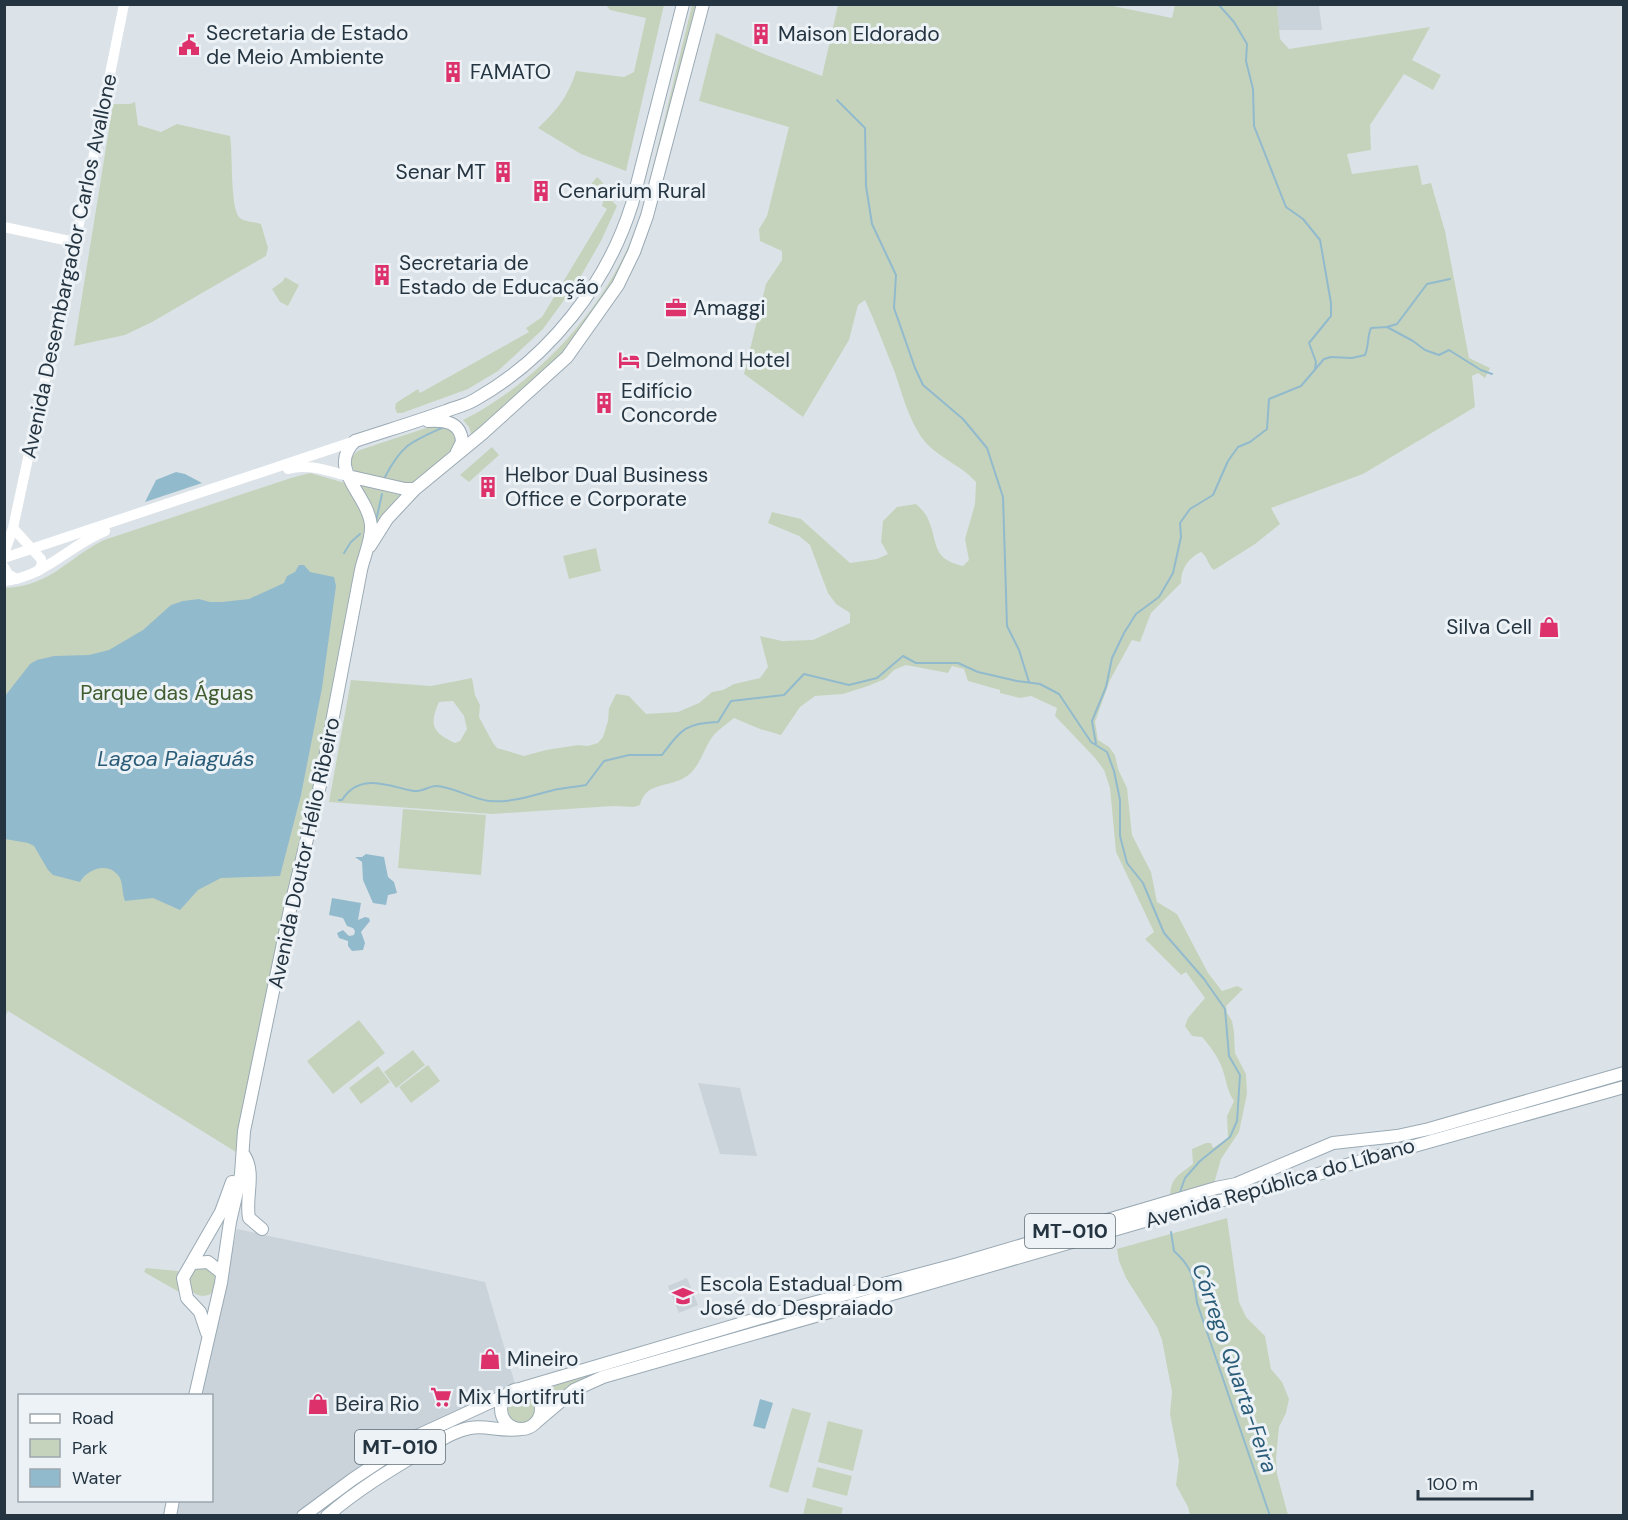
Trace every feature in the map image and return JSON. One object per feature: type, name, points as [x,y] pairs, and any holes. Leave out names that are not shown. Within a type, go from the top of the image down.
[{"type":"main road","points":[[415,489],[405,489],[348,476],[344,457],[348,448],[355,441],[474,401],[508,379],[554,338],[589,291],[616,248],[627,222],[683,4]]},
{"type":"main road","name":"Avenida Doutor Hélio Ribeiro","points":[[365,553],[387,519],[415,489],[567,357],[618,285],[634,252],[647,216],[703,4]]},
{"type":"main road","points":[[419,421],[443,420],[459,429],[462,442],[453,458]]},
{"type":"main road","name":"Avenida Doutor Hélio Ribeiro","points":[[195,1394],[217,1299],[241,1174],[244,1131],[290,911],[319,790],[371,525],[367,510],[348,476]]},
{"type":"main road","name":"Avenida República do Líbano","points":[[303,1515],[419,1435],[511,1392],[787,1310],[1236,1184],[1333,1143],[1397,1136],[1429,1129],[1623,1073]]},
{"type":"main road","name":"Avenida República do Líbano","points":[[327,1515],[346,1499],[385,1473],[460,1431],[479,1427],[498,1431],[521,1429],[534,1424],[574,1389],[603,1377],[1144,1221],[1304,1179],[1623,1087]]},
{"type":"main road","points":[[1333,1143],[1342,1143],[1346,1147],[1348,1158],[1343,1166]]},
{"type":"main road","points":[[241,1152],[249,1164],[249,1218],[262,1229]]},
{"type":"main road","name":"Avenida Doutor Hélio Ribeiro","points":[[207,1336],[204,1319],[195,1305],[187,1298],[183,1284],[185,1272],[193,1263],[221,1212],[241,1152]]},
{"type":"main road","points":[[1296,1158],[1293,1170],[1304,1179]]},
{"type":"main road","points":[[193,1263],[208,1262],[222,1273]]},
{"type":"main road","points":[[195,1305],[206,1304],[217,1299]]},
{"type":"main road","points":[[521,1429],[510,1425],[503,1416],[501,1405],[511,1392],[535,1393],[539,1399],[541,1412],[534,1424]]},
{"type":"street","name":"Avenida Desembargador Carlos Avallone","points":[[5,552],[13,528],[92,164],[124,4]]},
{"type":"street","points":[[4,227],[74,242]]},
{"type":"street","points":[[5,552],[32,549],[355,441]]},
{"type":"street","points":[[4,580],[17,579],[50,566],[86,540],[105,531],[291,468],[312,467],[348,476]]},
{"type":"street","points":[[13,528],[41,559],[42,565],[38,571]]},
{"type":"street","points":[[4,567],[8,574],[17,579]]},
{"type":"shaded area","points":[[1277,5],[1319,5],[1322,30],[1279,30]]},
{"type":"shaded area","points":[[698,1083],[740,1088],[757,1156],[720,1154]]},
{"type":"shaded area","points":[[237,1229],[485,1282],[516,1387],[439,1419],[299,1515],[177,1516],[180,1502],[213,1502],[213,1394],[202,1394]]},
{"type":"shaded area","name":"Escola Estadual Dom José do Despraiado","points":[[687,1278],[698,1305],[679,1313],[668,1286]]},
{"type":"green space","points":[[1103,4],[1172,18],[1175,5],[1277,5],[1280,39],[1289,49],[1430,27],[1412,60],[1441,75],[1433,90],[1404,74],[1370,125],[1371,150],[1347,154],[1352,174],[1418,165],[1422,185],[1431,183],[1445,231],[1469,358],[1490,368],[1485,378],[1478,373],[1472,376],[1475,407],[1363,474],[1271,508],[1280,524],[1255,544],[1214,570],[1201,552],[1192,557],[1184,569],[1181,583],[1151,613],[1140,642],[1132,640],[1110,680],[1095,722],[1098,740],[1109,747],[1115,755],[1118,769],[1127,788],[1132,835],[1151,872],[1157,902],[1177,914],[1208,973],[1222,991],[1237,986],[1243,989],[1226,1006],[1232,1021],[1235,1053],[1246,1074],[1247,1094],[1239,1132],[1221,1159],[1213,1187],[1170,1201],[1171,1187],[1175,1179],[1193,1164],[1192,1149],[1206,1143],[1211,1143],[1213,1148],[1228,1138],[1227,1116],[1234,1101],[1220,1064],[1212,1050],[1202,1037],[1192,1036],[1185,1026],[1188,1018],[1205,998],[1186,972],[1181,975],[1145,939],[1154,932],[1116,852],[1110,788],[1104,770],[1055,716],[1057,708],[1031,696],[1020,698],[968,681],[964,669],[952,666],[948,673],[906,665],[894,670],[885,679],[868,686],[843,694],[815,696],[800,707],[781,735],[734,718],[713,736],[698,764],[689,774],[647,792],[640,805],[634,807],[613,806],[492,814],[329,802],[351,680],[431,686],[472,678],[475,695],[480,705],[479,717],[493,743],[497,748],[524,756],[546,750],[598,743],[603,737],[609,708],[616,694],[629,696],[646,714],[678,712],[699,703],[712,692],[760,678],[768,667],[760,636],[782,641],[813,640],[850,623],[850,613],[836,604],[828,593],[810,545],[799,536],[768,523],[772,512],[801,519],[850,563],[877,559],[888,554],[881,542],[883,521],[897,507],[916,504],[927,517],[940,554],[952,563],[963,566],[969,560],[965,539],[975,504],[976,482],[928,445],[917,430],[865,300],[858,305],[849,340],[803,417],[744,374],[766,284],[782,260],[782,251],[760,241],[759,229],[767,216],[789,127],[699,101],[716,33],[822,76],[838,5]],"holes":[[[453,701],[464,716],[467,729],[460,741],[455,743],[441,735],[435,727],[434,717],[439,702]]]},
{"type":"green space","points":[[606,5],[664,5],[626,171],[581,154],[538,128],[561,102],[576,71],[624,77],[634,72],[646,18],[610,10]]},
{"type":"green space","points":[[692,5],[699,5],[641,235],[575,346],[473,440],[469,427],[463,420],[493,403],[550,357],[575,330],[617,270],[644,204]]},
{"type":"green space","points":[[135,102],[138,125],[161,132],[177,124],[230,136],[236,211],[241,219],[261,224],[268,248],[266,256],[152,322],[125,335],[74,346],[113,104]]},
{"type":"green space","points":[[597,177],[617,206],[601,241],[578,281],[543,329],[498,371],[468,389],[397,413],[396,403],[418,389],[420,393],[529,332],[526,328],[542,317],[607,209],[602,206],[601,195],[591,189]]},
{"type":"green space","points":[[285,277],[299,285],[288,306],[280,302],[272,289]]},
{"type":"green space","points":[[447,424],[462,441],[417,486],[357,473],[352,466],[352,457],[360,450],[435,425]]},
{"type":"green space","points":[[492,447],[499,455],[469,482],[460,475]]},
{"type":"green space","name":"Parque das Águas","points":[[310,473],[345,483],[354,492],[366,524],[339,650],[314,785],[236,1152],[8,1011],[5,1017],[5,588],[21,586],[47,577],[104,540]]},
{"type":"green space","points":[[360,485],[407,497],[378,528],[371,503]]},
{"type":"green space","points":[[596,548],[601,571],[569,579],[563,556]]},
{"type":"green space","points":[[403,809],[486,815],[481,875],[398,868]]},
{"type":"green space","points":[[359,1020],[385,1053],[333,1094],[307,1061]]},
{"type":"green space","points":[[413,1050],[425,1065],[396,1088],[384,1072]]},
{"type":"green space","points":[[428,1065],[440,1081],[411,1103],[399,1087]]},
{"type":"green space","points":[[378,1066],[390,1082],[361,1104],[349,1088]]},
{"type":"green space","points":[[1227,1218],[1239,1302],[1246,1317],[1265,1336],[1271,1369],[1282,1382],[1289,1399],[1286,1413],[1279,1427],[1276,1458],[1277,1474],[1288,1515],[1190,1515],[1176,1485],[1179,1461],[1170,1414],[1172,1392],[1162,1340],[1157,1327],[1126,1278],[1119,1261],[1117,1249]]},
{"type":"green space","points":[[203,1266],[213,1271],[218,1281],[213,1291],[203,1296],[193,1291],[188,1281],[193,1271]]},
{"type":"green space","points":[[146,1268],[178,1271],[179,1292],[144,1272]]},
{"type":"green space","points":[[592,1370],[594,1378],[545,1407],[540,1395],[532,1388]]},
{"type":"green space","points":[[522,1392],[534,1397],[539,1409],[534,1421],[522,1426],[510,1421],[505,1409],[510,1397]]},
{"type":"green space","points":[[792,1408],[811,1413],[788,1493],[769,1487]]},
{"type":"green space","points":[[828,1421],[863,1430],[853,1471],[818,1462]]},
{"type":"green space","points":[[817,1467],[852,1476],[847,1496],[812,1487]]},
{"type":"green space","points":[[807,1498],[843,1508],[841,1515],[803,1515]]},
{"type":"water","points":[[176,472],[202,483],[145,502],[156,480]]},
{"type":"water","name":"Lagoa Paiaguás","points":[[299,565],[304,565],[310,572],[334,577],[336,586],[322,688],[301,795],[280,876],[221,878],[198,890],[180,910],[153,898],[125,901],[120,878],[111,869],[94,870],[80,882],[53,875],[34,846],[5,839],[5,696],[30,664],[54,656],[89,655],[109,650],[143,630],[171,605],[183,601],[199,599],[222,602],[249,599],[284,583],[287,576],[295,572]]},
{"type":"water","points":[[366,854],[384,857],[388,877],[394,882],[397,893],[388,895],[386,905],[373,903],[363,880],[362,862],[355,857],[362,857]]},
{"type":"water","points":[[332,898],[361,903],[358,920],[365,917],[370,921],[361,932],[365,943],[363,950],[352,951],[348,946],[348,941],[339,938],[337,933],[343,930],[349,936],[354,935],[355,931],[347,926],[343,918],[329,915]]},
{"type":"water","points":[[760,1399],[773,1403],[765,1429],[753,1426]]},
{"type":"waterway","points":[[1218,4],[1234,22],[1247,44],[1246,61],[1253,89],[1254,126],[1286,207],[1303,219],[1320,240],[1331,303],[1331,316],[1309,343],[1316,362],[1315,369]]},
{"type":"waterway","points":[[837,100],[865,128],[866,186],[872,224],[896,275],[894,308],[915,368],[923,385],[963,419],[987,448],[1003,497],[1007,626],[1019,650],[1029,682]]},
{"type":"waterway","points":[[1387,327],[1397,324],[1427,284],[1450,279]]},
{"type":"waterway","points":[[1096,744],[1092,721],[1106,687],[1112,658],[1124,633],[1136,614],[1159,597],[1173,573],[1181,537],[1180,523],[1190,509],[1213,495],[1228,461],[1238,447],[1250,442],[1267,429],[1269,399],[1301,386],[1324,359],[1365,355],[1371,328],[1387,327],[1425,350],[1439,355],[1449,350],[1481,370],[1492,374]]},
{"type":"waterway","points":[[385,477],[397,457],[409,445],[444,427]]},
{"type":"waterway","points":[[376,521],[382,494]]},
{"type":"waterway","points":[[344,553],[360,534]]},
{"type":"waterway","name":"Córrego Quarta-Feira","points":[[339,800],[342,800],[349,791],[366,783],[385,784],[414,791],[433,786],[442,787],[484,800],[498,801],[514,800],[586,785],[604,761],[629,755],[662,755],[674,739],[691,726],[718,722],[731,701],[784,695],[804,674],[849,685],[877,678],[903,656],[916,663],[958,663],[978,672],[1040,684],[1059,694],[1091,742],[1107,752],[1120,800],[1120,836],[1127,863],[1143,883],[1164,933],[1204,979],[1225,1009],[1229,1056],[1240,1075],[1237,1121],[1230,1137],[1200,1161],[1185,1178],[1180,1192]]},
{"type":"waterway","name":"Córrego Quarta-Feira","points":[[1171,1232],[1174,1251],[1192,1274],[1197,1303],[1270,1516]]},
{"type":"place","name":"Maison Eldorado","points":[[761,34]]},
{"type":"place","name":"Secretaria de Estado de Meio Ambiente","points":[[189,45]]},
{"type":"place","name":"FAMATO","points":[[453,72]]},
{"type":"place","name":"Senar MT","points":[[503,172]]},
{"type":"place","name":"Cenarium Rural","points":[[541,191]]},
{"type":"place","name":"Secretaria de Estado de Educação","points":[[382,275]]},
{"type":"place","name":"Amaggi","points":[[676,308]]},
{"type":"place","name":"Delmond Hotel","points":[[629,360]]},
{"type":"place","name":"Edifício Concorde","points":[[604,403]]},
{"type":"place","name":"Helbor Dual Business Office e Corporate","points":[[488,487]]},
{"type":"place","name":"Silva Cell","points":[[1549,627]]},
{"type":"place","name":"Escola Estadual Dom José do Despraiado","points":[[683,1296]]},
{"type":"place","name":"Mineiro","points":[[490,1359]]},
{"type":"place","name":"Mix Hortifruti","points":[[441,1397]]},
{"type":"place","name":"Beira Rio","points":[[318,1404]]}]
